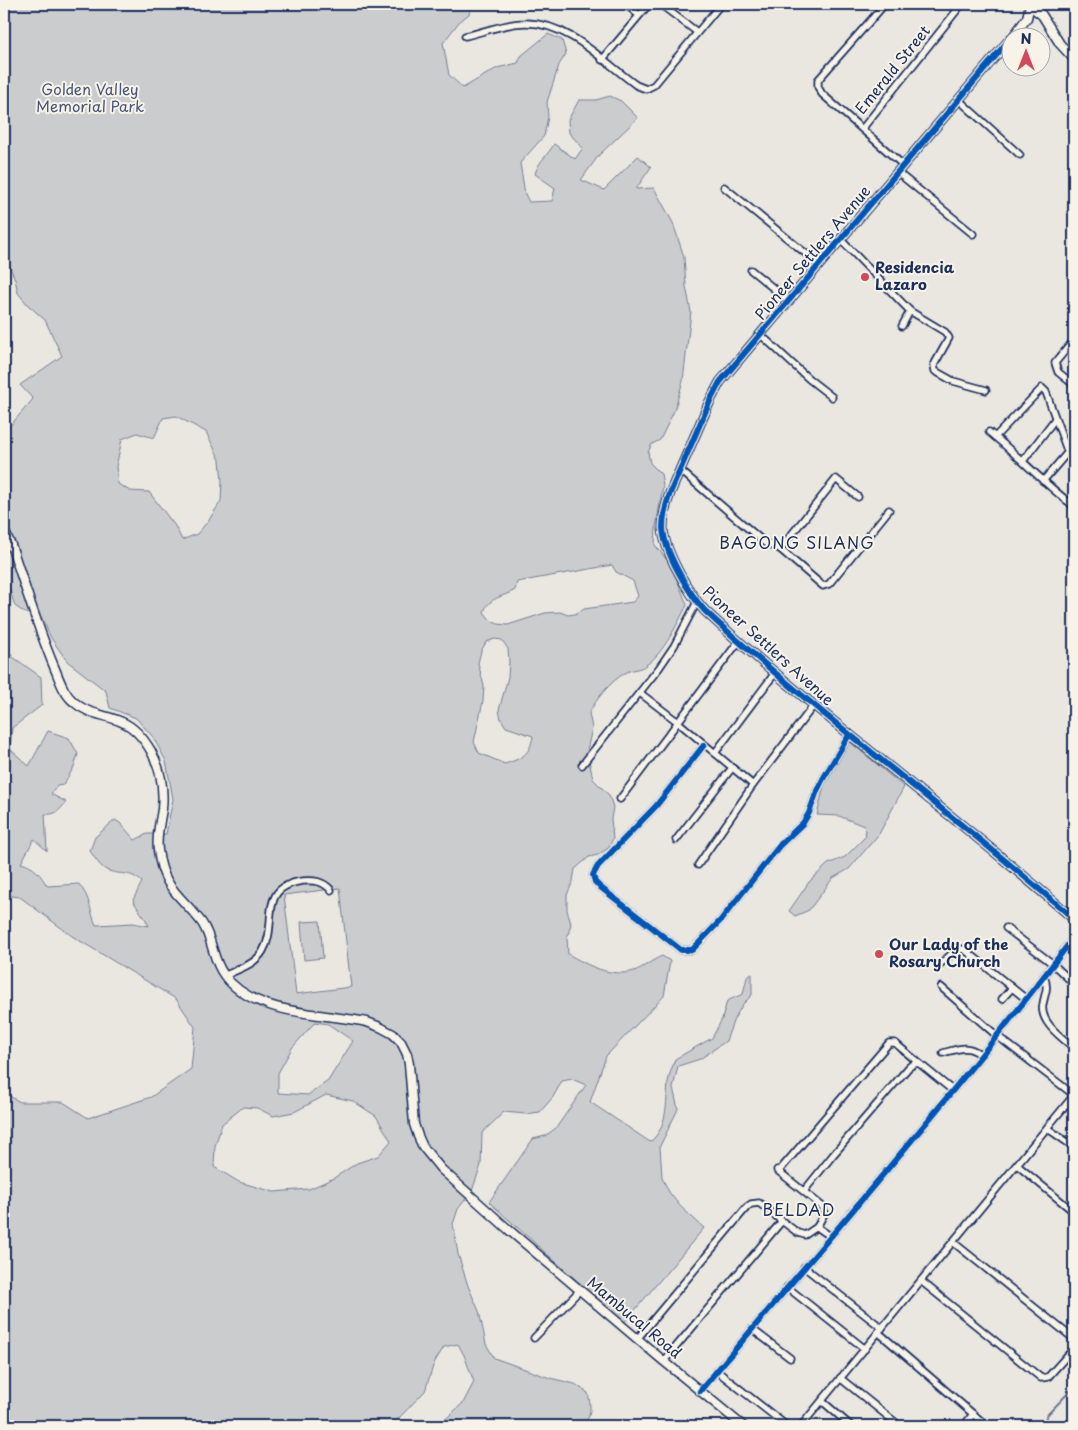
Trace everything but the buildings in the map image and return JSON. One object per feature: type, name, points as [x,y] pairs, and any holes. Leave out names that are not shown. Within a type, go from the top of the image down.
[{"type":"street","points":[[625,4],[639,15]]},
{"type":"street","points":[[602,60],[649,4]]},
{"type":"street","points":[[660,4],[697,32]]},
{"type":"street","points":[[465,36],[517,24],[532,23],[541,25],[567,35],[636,85],[646,89],[654,85],[721,4]]},
{"type":"street","points":[[884,4],[817,83],[822,94],[903,165]]},
{"type":"street","name":"Emerald Street","points":[[862,129],[962,4]]},
{"type":"street","points":[[1030,5],[1042,15],[1060,44],[1074,59]]},
{"type":"street","name":"Pioneer Settlers Avenue","points":[[1019,28],[1027,18],[1030,5]]},
{"type":"street","name":"Pioneer Settlers Avenue","points":[[1000,51],[717,387],[667,502],[663,528],[668,547],[683,582],[697,602],[775,673],[849,735],[944,810],[1074,919]]},
{"type":"street","points":[[958,100],[1020,155]]},
{"type":"street","points":[[898,172],[973,234]]},
{"type":"street","points":[[724,188],[820,265]]},
{"type":"street","points":[[841,240],[910,311],[949,336],[934,365],[937,373],[953,381],[986,390]]},
{"type":"street","points":[[751,270],[789,301]]},
{"type":"street","points":[[902,326],[910,311]]},
{"type":"street","points":[[761,335],[809,379],[832,397]]},
{"type":"street","points":[[1074,340],[1055,363],[1058,372],[1074,385]]},
{"type":"street","points":[[995,436],[1042,388],[1046,392],[1068,453]]},
{"type":"street","points":[[1023,460],[1055,419]]},
{"type":"street","points":[[989,432],[1023,460],[1043,482],[1072,505],[1074,498]]},
{"type":"street","points":[[1043,482],[1074,445]]},
{"type":"street","points":[[680,470],[765,543],[780,549],[819,584],[826,586],[889,510]]},
{"type":"street","points":[[780,549],[836,479],[858,497]]},
{"type":"street","points":[[4,530],[65,692],[72,701],[83,709],[123,722],[134,729],[144,740],[155,759],[162,782],[162,809],[158,837],[161,867],[174,894],[206,930],[216,960],[224,976],[256,960],[263,951],[269,932],[272,900],[278,892],[294,882],[312,880],[320,882],[331,890]]},
{"type":"street","points":[[582,765],[640,693],[674,646],[697,602]]},
{"type":"street","points":[[620,799],[739,640]]},
{"type":"street","points":[[715,753],[775,673]]},
{"type":"street","points":[[640,693],[678,722],[753,785]]},
{"type":"street","points":[[698,865],[753,785],[814,705]]},
{"type":"street","points":[[704,745],[656,806],[598,866],[593,875],[595,882],[600,887],[676,946],[686,950],[692,950],[720,921],[771,856],[803,823],[809,814],[816,791],[849,735]]},
{"type":"street","points":[[676,840],[732,768]]},
{"type":"street","points":[[1006,928],[1053,964],[1074,984]]},
{"type":"street","points":[[700,1391],[952,1090],[1074,937]]},
{"type":"street","points":[[940,965],[956,950],[964,949],[1026,999]]},
{"type":"street","name":"Mambucal Road","points":[[224,976],[234,986],[267,1005],[367,1022],[393,1034],[401,1042],[407,1054],[414,1124],[423,1147],[442,1169],[509,1230],[743,1426]]},
{"type":"street","points":[[1044,976],[1048,984],[1042,1005],[1045,1018],[1050,1026],[1074,1048]]},
{"type":"street","points":[[801,1426],[1074,1095],[996,1035],[941,987]]},
{"type":"street","points":[[1002,999],[1012,988]]},
{"type":"street","points":[[637,1338],[751,1204],[759,1203],[763,1205],[798,1233],[805,1235],[817,1226],[824,1214],[823,1207],[778,1170],[888,1043],[895,1043],[952,1090]]},
{"type":"street","points":[[943,1053],[964,1047],[980,1054]]},
{"type":"street","points":[[804,1191],[910,1066],[916,1063],[920,1064]]},
{"type":"street","points":[[1068,1104],[1074,1109]]},
{"type":"street","points":[[1047,1128],[1074,1147]]},
{"type":"street","points":[[1017,1165],[1074,1212]]},
{"type":"street","points":[[664,1361],[782,1221]]},
{"type":"street","points":[[817,1226],[830,1236]]},
{"type":"street","points":[[953,1242],[1074,1340]]},
{"type":"street","points":[[804,1267],[880,1330],[988,1426]]},
{"type":"street","points":[[921,1280],[1041,1378],[1048,1377],[1074,1348]]},
{"type":"street","points":[[787,1287],[865,1349]]},
{"type":"street","points":[[534,1338],[580,1290]]},
{"type":"street","points":[[752,1328],[790,1358]]},
{"type":"street","points":[[717,1371],[787,1426]]},
{"type":"street","points":[[840,1378],[900,1426]]},
{"type":"street","points":[[822,1400],[851,1426]]},
{"type":"street","points":[[964,1426],[973,1414]]},
{"type":"green space","name":"Golden Valley Memorial Park","points":[[4,4],[473,4],[469,14],[459,22],[443,43],[449,75],[463,88],[497,68],[518,63],[521,56],[548,34],[562,40],[566,54],[559,65],[547,102],[548,117],[544,136],[520,163],[525,194],[529,202],[552,201],[555,188],[535,174],[538,166],[554,144],[575,159],[583,148],[569,133],[568,120],[579,100],[596,100],[610,96],[621,101],[638,118],[599,155],[581,180],[604,190],[638,156],[651,167],[636,189],[654,188],[673,223],[684,257],[686,286],[691,312],[683,381],[674,411],[660,440],[652,444],[648,452],[650,463],[661,474],[663,485],[655,545],[671,565],[687,605],[670,638],[653,660],[644,667],[627,672],[614,681],[600,696],[589,713],[592,728],[587,751],[593,779],[609,795],[613,807],[611,819],[613,839],[608,848],[598,855],[589,857],[575,869],[573,881],[567,895],[567,910],[571,924],[567,938],[568,954],[591,966],[608,972],[625,973],[634,971],[662,956],[670,961],[664,996],[606,1056],[590,1102],[650,1142],[656,1136],[663,1122],[669,1079],[675,1059],[712,1038],[722,1019],[727,1001],[743,994],[747,977],[752,974],[752,995],[743,1004],[734,1019],[726,1041],[700,1059],[678,1066],[673,1088],[678,1109],[660,1146],[662,1177],[669,1192],[680,1206],[704,1228],[624,1323],[489,1202],[533,1139],[545,1136],[556,1128],[586,1085],[572,1079],[562,1081],[553,1097],[540,1112],[525,1114],[504,1112],[482,1133],[481,1165],[472,1191],[458,1209],[453,1224],[458,1254],[468,1286],[479,1311],[486,1344],[494,1358],[550,1378],[575,1384],[588,1393],[590,1411],[588,1419],[582,1426],[438,1426],[463,1403],[474,1382],[458,1344],[444,1347],[434,1363],[425,1391],[394,1423],[400,1426],[4,1426],[4,1093],[20,1102],[63,1102],[88,1118],[151,1097],[191,1069],[195,1027],[176,999],[72,936],[20,897],[4,895],[4,645],[13,657],[41,677],[42,705],[12,728],[10,749],[29,766],[48,731],[69,738],[78,754],[74,767],[63,785],[57,786],[51,794],[66,802],[57,812],[45,814],[47,851],[34,839],[21,863],[37,871],[47,886],[79,884],[88,899],[96,925],[133,923],[149,926],[133,900],[142,882],[129,875],[106,870],[98,863],[90,851],[95,837],[115,820],[135,840],[147,834],[166,834],[173,799],[166,761],[153,737],[136,718],[110,708],[106,691],[67,661],[51,638],[41,616],[25,613],[15,606],[4,573],[4,433],[33,399],[20,385],[62,356],[45,320],[18,293],[15,279],[7,261],[4,259]],"holes":[[[176,416],[206,432],[220,460],[221,501],[197,534],[182,540],[175,526],[149,492],[130,491],[118,484],[116,467],[122,439],[137,433],[154,438],[163,418]],[[612,565],[616,572],[633,581],[638,596],[633,602],[584,609],[575,614],[545,613],[508,625],[491,621],[484,612],[489,603],[515,590],[517,582]],[[495,639],[502,640],[508,649],[508,677],[499,710],[501,719],[506,727],[533,736],[527,752],[516,760],[505,764],[479,753],[474,742],[483,701],[484,686],[478,663],[486,642]],[[340,888],[351,987],[296,994],[284,895]],[[315,1022],[328,1024],[353,1041],[328,1081],[308,1095],[278,1093],[278,1073],[292,1048]],[[326,1095],[353,1101],[376,1116],[391,1141],[378,1156],[357,1163],[334,1178],[309,1189],[274,1192],[239,1182],[214,1167],[215,1146],[222,1124],[243,1107],[257,1108],[273,1116],[294,1112]]]},
{"type":"green space","points":[[850,742],[904,787],[879,834],[849,869],[833,878],[809,910],[795,916],[789,911],[809,882],[828,864],[845,857],[866,836],[864,826],[839,816],[817,815],[824,786]]},
{"type":"green space","points":[[320,921],[323,958],[304,960],[301,922]]},
{"type":"waterway","points":[[1041,1426],[1048,1414],[1074,1387]]},
{"type":"cycle path","points":[[1000,51],[720,382],[670,493],[665,510],[663,528],[664,537],[678,572],[705,611],[793,688],[1074,919]]},
{"type":"cycle path","points":[[704,745],[656,806],[598,866],[593,875],[595,882],[600,887],[681,950],[692,950],[720,921],[780,845],[803,823],[823,779],[849,735]]},
{"type":"cycle path","points":[[700,1391],[984,1053],[1074,937]]},
{"type":"place","name":"Residencia Lazaro","points":[[865,277]]},
{"type":"place","name":"Our Lady of the Rosary Church","points":[[879,954]]},
{"type":"district","name":"BAGONG SILANG","points":[[797,543]]},
{"type":"district","name":"BELDAD","points":[[799,1210]]}]
